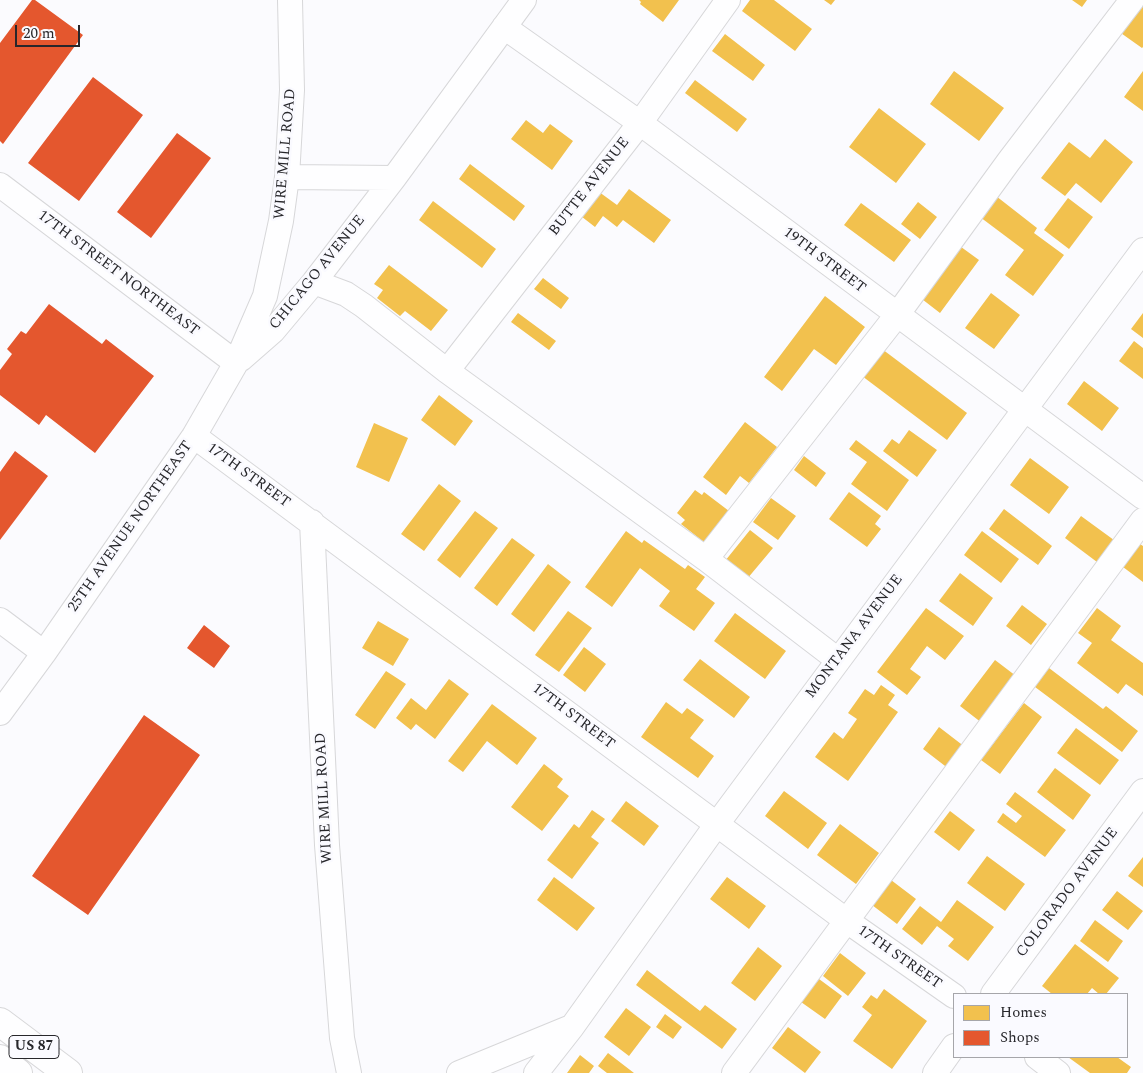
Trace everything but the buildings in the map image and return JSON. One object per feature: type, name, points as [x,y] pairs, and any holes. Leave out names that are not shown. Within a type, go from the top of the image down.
[{"type":"main road","name":"US 87","points":[[0,1022],[68,1073]]},
{"type":"main road","name":"US 87","points":[[0,1059],[18,1073]]},
{"type":"street","name":"WIRE MILL ROAD","points":[[250,333],[265,296],[281,221],[287,177],[292,90],[290,0]]},
{"type":"street","name":"CHICAGO AVENUE","points":[[236,363],[273,331],[314,282],[394,178],[524,0]]},
{"type":"street","name":"BUTTE AVENUE","points":[[447,371],[640,123],[728,0]]},
{"type":"street","points":[[706,559],[897,315],[1009,161],[1132,0]]},
{"type":"street","name":"19TH STREET","points":[[504,27],[640,123],[1143,497]]},
{"type":"street","points":[[287,177],[394,178]]},
{"type":"street","name":"17TH STREET NORTHEAST","points":[[0,185],[236,363]]},
{"type":"street","name":"MONTANA AVENUE","points":[[536,1073],[572,1027],[717,824],[1143,250]]},
{"type":"street","points":[[314,282],[346,294],[364,306],[447,371],[706,559],[838,660]]},
{"type":"street","name":"25TH AVENUE NORTHEAST","points":[[0,713],[44,653],[194,436],[236,363],[250,333]]},
{"type":"street","name":"17TH STREET","points":[[194,436],[847,921],[953,995]]},
{"type":"street","points":[[734,1073],[1143,520]]},
{"type":"street","name":"WIRE MILL ROAD","points":[[312,522],[327,845],[342,1038],[349,1073]]},
{"type":"street","points":[[0,620],[44,653]]},
{"type":"street","name":"COLORADO AVENUE","points":[[994,993],[1143,791]]},
{"type":"street","points":[[459,1073],[572,1027]]},
{"type":"street","points":[[935,1073],[953,1047]]},
{"type":"street","points":[[1038,1058],[1058,1073]]}]
